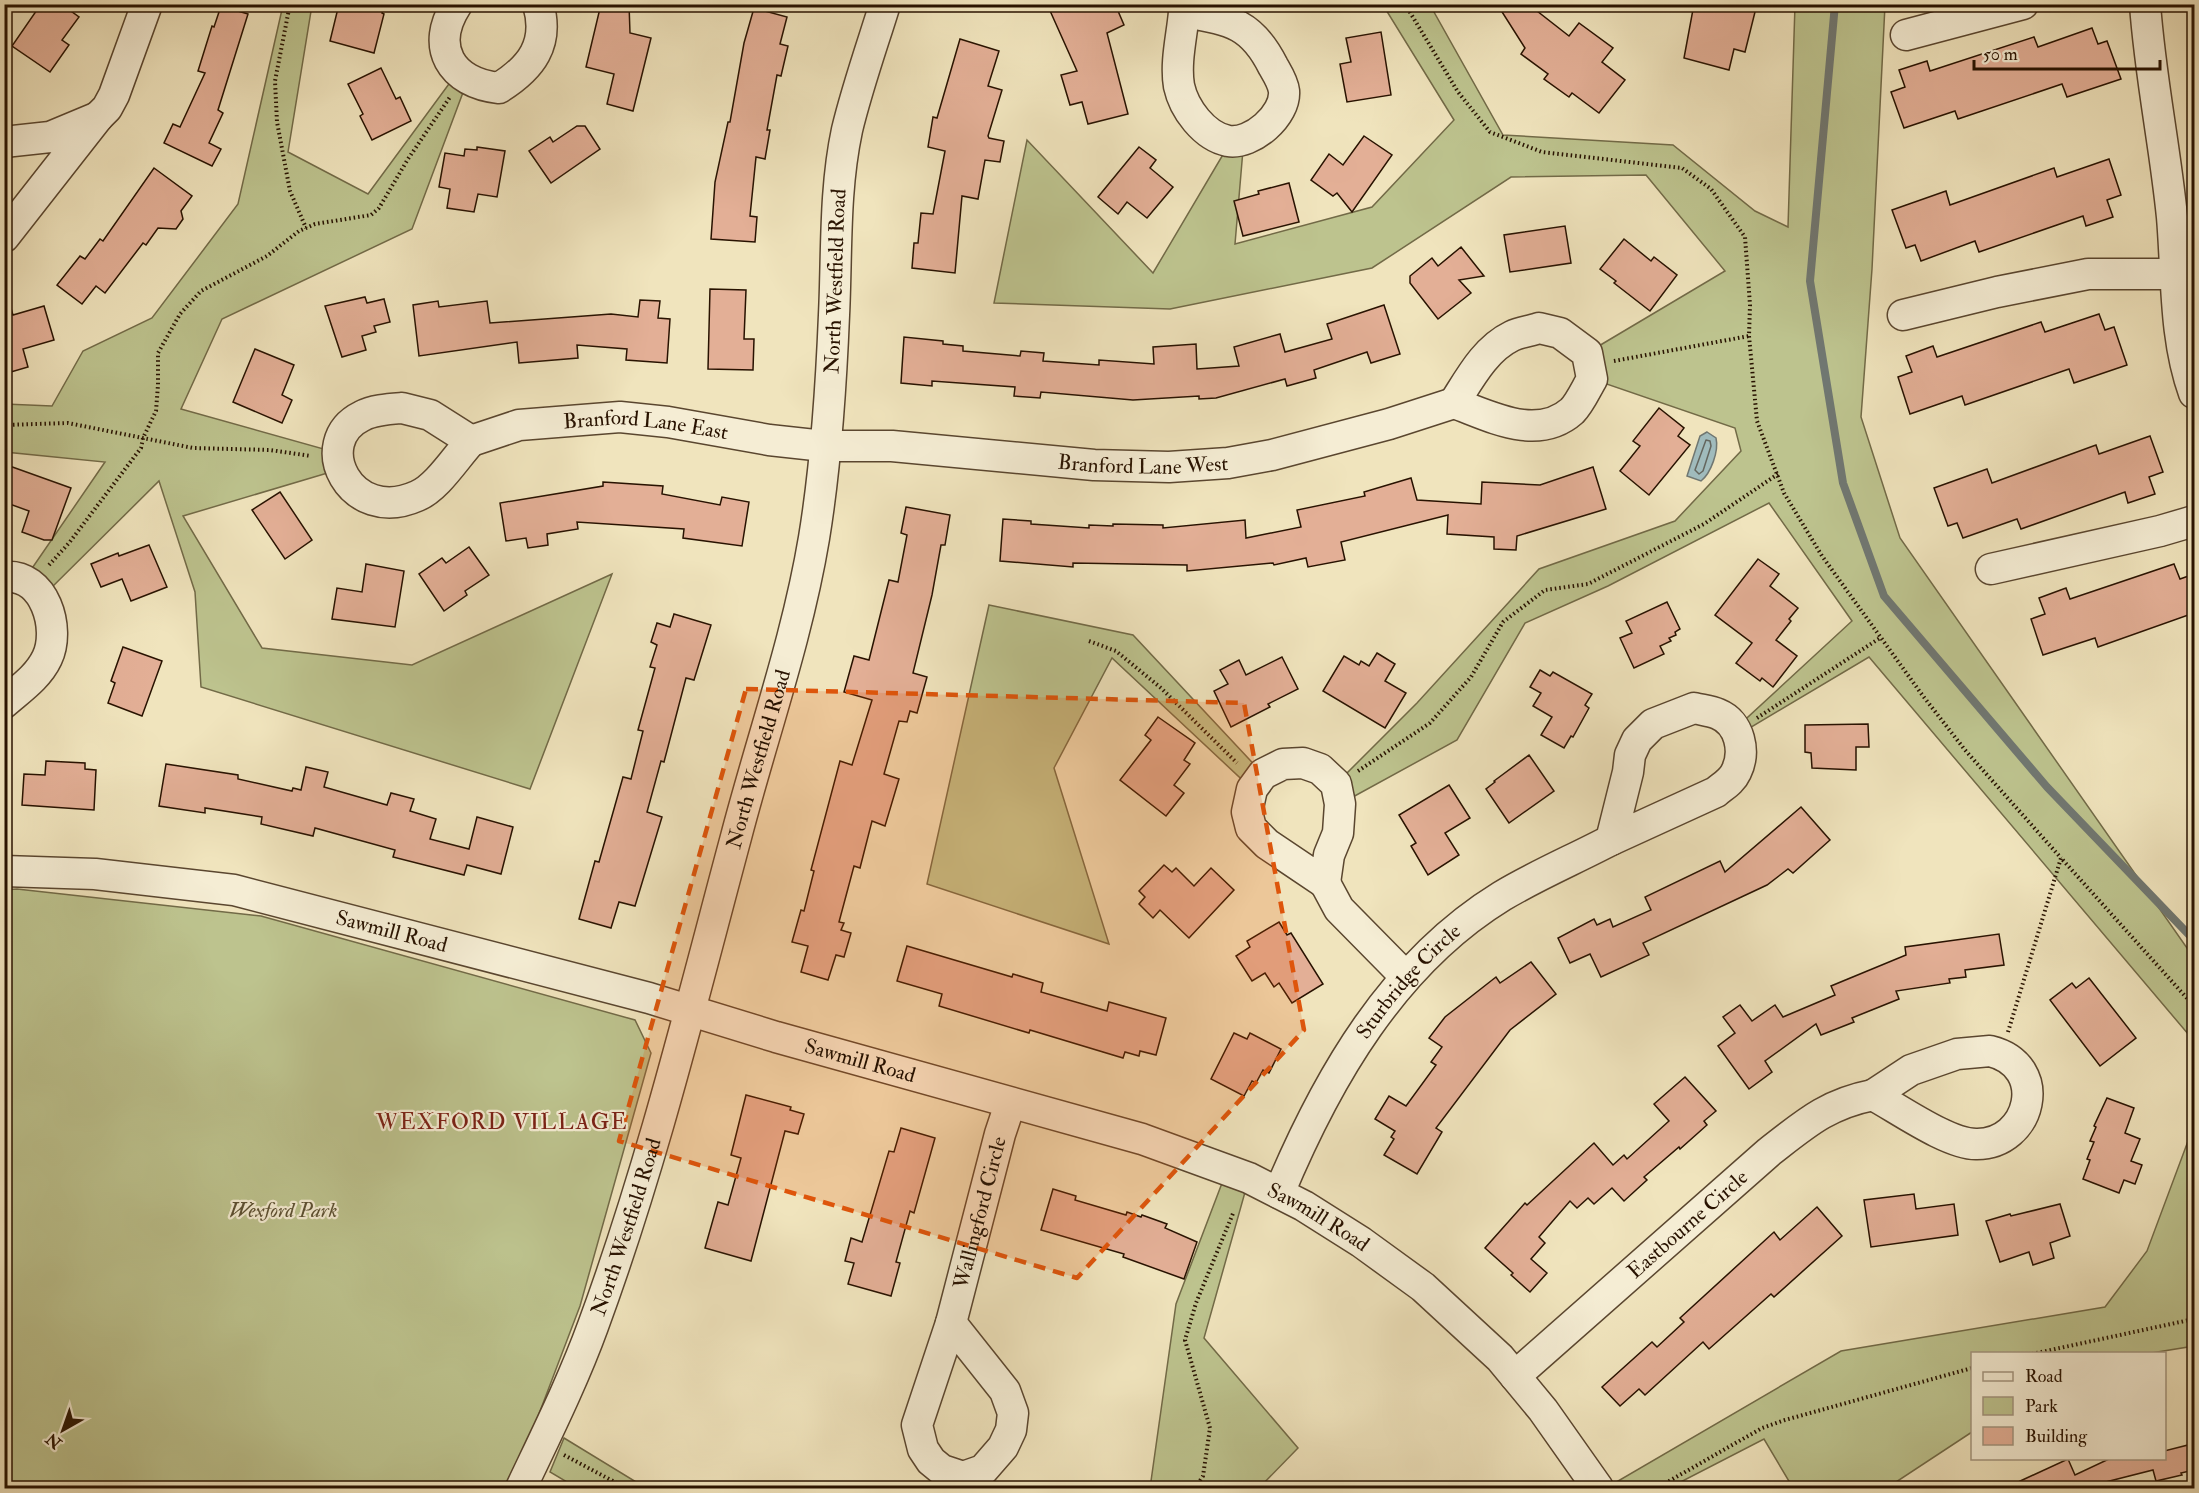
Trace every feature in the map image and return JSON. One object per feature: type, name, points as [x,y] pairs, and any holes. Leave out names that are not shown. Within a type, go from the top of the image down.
[{"type":"street","points":[[4,237],[107,108],[114,95],[147,4]]},
{"type":"street","points":[[457,4],[445,28],[449,62],[457,73],[464,77],[484,86],[499,88],[526,68],[537,52],[540,38],[538,4]]},
{"type":"street","name":"North Westfield Road","points":[[521,1488],[592,1330],[640,1191],[800,608],[814,537],[824,446],[834,314],[839,188],[847,131],[885,4]]},
{"type":"street","points":[[1906,35],[2023,4]]},
{"type":"street","points":[[2145,4],[2148,50],[2172,218],[2181,342],[2187,374],[2194,393]]},
{"type":"street","points":[[4,142],[50,137],[98,117]]},
{"type":"street","points":[[1903,315],[1997,292],[2088,274],[2176,274]]},
{"type":"street","points":[[1539,328],[1560,333],[1587,353],[1590,365],[1592,379],[1574,410],[1549,424],[1532,426],[1508,423],[1454,403],[1478,364],[1512,335],[1539,328]]},
{"type":"street","name":"Branford Lane West","points":[[824,446],[892,446],[1094,465],[1181,466],[1228,463],[1272,455],[1389,424],[1454,403]]},
{"type":"street","points":[[402,408],[430,415],[471,441],[430,488],[418,496],[402,501],[370,501],[355,492],[348,485],[339,459],[339,440],[347,427],[362,416],[384,410],[402,408]]},
{"type":"street","name":"Branford Lane East","points":[[471,441],[519,425],[620,417],[668,422],[769,440],[824,446]]},
{"type":"street","points":[[1991,569],[2160,531],[2194,521]]},
{"type":"street","points":[[4,703],[31,680],[42,666],[48,655],[52,633],[49,609],[18,581]]},
{"type":"street","points":[[1611,840],[1630,755],[1637,740],[1653,724],[1694,708],[1720,715],[1737,732]]},
{"type":"street","name":"Sturbridge Circle","points":[[1279,1193],[1302,1138],[1354,1046],[1406,976],[1438,944],[1502,897],[1611,840],[1716,792],[1730,781],[1740,762],[1742,749],[1737,732]]},
{"type":"street","points":[[1325,883],[1329,855],[1338,833],[1340,804],[1336,784],[1320,769],[1303,763],[1283,764],[1263,774],[1252,789],[1247,812],[1251,828],[1267,844],[1325,883],[1339,909],[1406,976]]},
{"type":"street","name":"Sawmill Road","points":[[4,871],[95,874],[234,890],[649,998],[1010,1104],[1142,1139],[1249,1178],[1304,1206],[1361,1242],[1423,1287],[1500,1358],[1543,1410],[1598,1488]]},
{"type":"street","name":"Eastbourne Circle","points":[[1515,1376],[1760,1160],[1810,1119],[1850,1100],[1873,1095],[1911,1070],[1957,1054],[1990,1052],[2002,1054]]},
{"type":"street","points":[[1873,1095],[1954,1140],[1975,1144],[1991,1143],[2005,1136],[2017,1125],[2026,1106],[2029,1091],[2024,1075],[2002,1054]]},
{"type":"street","name":"Wallingford Circle","points":[[951,1323],[1005,1391],[1013,1413],[1011,1430],[1003,1447],[983,1470],[963,1477],[942,1470],[931,1461],[923,1449],[917,1425],[951,1323],[1000,1134],[1010,1104]]},
{"type":"path","points":[[290,4],[275,81],[277,122],[290,191],[306,228]]},
{"type":"path","points":[[1405,4],[1458,92],[1490,132],[1542,152],[1682,168],[1712,189],[1744,237],[1750,305],[1749,336],[1757,421],[1785,493],[1822,556],[1880,638],[1965,750],[2194,1006]]},
{"type":"path","points":[[18,581],[69,543],[141,448],[143,438],[156,411],[158,353],[180,314],[201,291],[267,256],[306,228],[315,224],[371,216],[379,208],[408,159],[464,77]]},
{"type":"path","points":[[1590,365],[1749,336]]},
{"type":"path","points":[[4,425],[68,423],[193,448],[270,450],[339,459]]},
{"type":"path","points":[[1336,784],[1430,723],[1472,677],[1503,622],[1545,590],[1588,584],[1704,524],[1778,474]]},
{"type":"path","points":[[1737,732],[1880,638]]},
{"type":"path","points":[[1089,641],[1116,651],[1161,688],[1257,782]]},
{"type":"path","points":[[2002,1054],[2061,858]]},
{"type":"path","points":[[1195,1488],[1203,1476],[1210,1428],[1185,1340],[1196,1303],[1234,1211]]},
{"type":"path","points":[[2037,1352],[2194,1319]]},
{"type":"path","points":[[1657,1488],[1762,1428],[1971,1368]]},
{"type":"path","points":[[542,1443],[626,1488]]},
{"type":"highlighted area","points":[[746,689],[1244,703],[1304,1030],[1077,1278],[619,1141]]},
{"type":"green space","points":[[283,5],[312,5],[288,152],[368,194],[457,73],[468,79],[412,229],[222,319],[181,409],[338,453],[341,469],[183,516],[262,648],[412,665],[612,574],[530,789],[201,687],[195,592],[159,481],[42,597],[24,580],[105,462],[5,452],[5,404],[52,406],[83,351],[152,318],[238,204]]},
{"type":"green space","points":[[1383,5],[1430,5],[1503,135],[1673,145],[1755,211],[1788,227],[1795,5],[1885,5],[1872,269],[1861,417],[1900,538],[2194,958],[2194,1041],[1869,657],[1738,735],[1735,729],[1852,621],[1769,503],[1608,586],[1525,623],[1457,740],[1340,804],[1336,784],[1417,703],[1539,569],[1675,521],[1741,451],[1735,428],[1592,379],[1587,353],[1725,271],[1646,175],[1511,177],[1372,268],[1170,309],[994,303],[1027,140],[1153,273],[1231,141],[1244,138],[1235,244],[1372,207],[1454,120]]},
{"type":"green space","points":[[989,605],[1133,635],[1263,774],[1252,789],[1112,658],[1054,768],[1109,944],[927,884]]},
{"type":"green space","name":"Wexford Park","points":[[17,889],[261,916],[635,1020],[651,1053],[580,1306],[534,1427],[504,1488],[5,1488],[4,890]]},
{"type":"green space","points":[[2194,1125],[2194,1346],[2157,1352],[1971,1352],[1971,1433],[1887,1488],[1793,1488],[1764,1439],[1669,1488],[1606,1488],[1841,1351],[2105,1307],[2147,1251]]},
{"type":"green space","points":[[1227,1170],[1249,1178],[1204,1338],[1298,1448],[1259,1488],[1147,1488],[1151,1481],[1176,1304]]},
{"type":"green space","points":[[564,1438],[646,1488],[577,1488],[550,1472]]},
{"type":"water","points":[[1707,432],[1716,438],[1717,443],[1711,467],[1701,481],[1687,476],[1700,436]]},
{"type":"building","points":[[41,4],[61,4],[79,17],[62,40],[69,45],[50,72],[12,46]]},
{"type":"building","points":[[339,4],[384,4],[382,13],[384,14],[374,53],[330,41]]},
{"type":"building","points":[[601,4],[629,4],[630,33],[651,38],[633,111],[607,104],[614,74],[586,67]]},
{"type":"building","points":[[1047,4],[1115,4],[1124,25],[1107,33],[1128,114],[1088,124],[1082,102],[1070,105],[1061,75],[1077,71]]},
{"type":"building","points":[[1497,4],[1528,4],[1569,36],[1579,23],[1613,48],[1602,62],[1625,80],[1599,113],[1572,93],[1569,97],[1544,79],[1548,74],[1521,54],[1525,48]]},
{"type":"building","points":[[1694,4],[1757,4],[1745,52],[1734,49],[1729,70],[1684,58]]},
{"type":"building","points":[[221,6],[248,14],[218,110],[223,113],[209,143],[221,149],[212,166],[164,143],[173,124],[180,127],[205,73],[198,71],[212,26],[214,27]]},
{"type":"building","points":[[754,8],[787,17],[780,44],[788,46],[781,76],[777,75],[767,130],[770,130],[765,159],[756,157],[750,216],[757,217],[755,242],[711,239],[715,182],[728,122],[730,122],[744,43]]},
{"type":"building","points":[[2092,28],[2098,44],[2107,41],[2121,79],[2067,97],[2062,84],[1958,119],[1955,111],[1904,128],[1891,92],[1905,87],[1899,70],[1927,61],[1930,71],[2034,37],[2038,47]]},
{"type":"building","points":[[1381,32],[1391,95],[1347,102],[1340,64],[1351,62],[1346,38]]},
{"type":"building","points":[[960,39],[999,51],[988,86],[1002,90],[988,136],[1004,141],[1000,162],[985,160],[978,199],[962,196],[955,273],[912,268],[914,243],[918,243],[921,213],[933,214],[945,151],[928,147],[933,117],[937,118]]},
{"type":"building","points":[[381,68],[396,99],[400,97],[411,121],[372,140],[360,116],[363,114],[348,84]]},
{"type":"building","points":[[577,126],[585,126],[600,149],[551,183],[529,151],[550,137],[553,142]]},
{"type":"building","points":[[1364,136],[1392,155],[1352,212],[1337,193],[1333,196],[1311,180],[1329,154],[1343,165]]},
{"type":"building","points":[[477,147],[505,151],[497,197],[478,194],[474,212],[447,208],[450,189],[439,187],[445,153],[464,156],[465,149],[477,150]]},
{"type":"building","points":[[1139,147],[1156,160],[1150,168],[1173,187],[1147,218],[1127,202],[1118,214],[1098,197]]},
{"type":"building","points":[[2109,159],[2121,195],[2107,200],[2113,217],[2086,226],[2083,216],[1979,252],[1975,241],[1921,261],[1915,245],[1906,248],[1892,210],[1946,191],[1950,205],[2054,168],[2057,177]]},
{"type":"building","points":[[154,168],[192,196],[181,211],[183,219],[176,229],[158,228],[146,245],[143,243],[105,293],[96,286],[82,304],[57,285],[80,256],[85,259],[100,239],[103,241]]},
{"type":"building","points":[[1289,183],[1299,222],[1243,236],[1234,201],[1259,194],[1258,191]]},
{"type":"building","points":[[1565,226],[1571,263],[1510,272],[1504,235]]},
{"type":"building","points":[[1624,239],[1651,261],[1654,257],[1677,275],[1650,311],[1600,269]]},
{"type":"building","points":[[1461,247],[1484,276],[1459,280],[1471,293],[1438,319],[1410,283],[1410,276],[1432,258],[1438,266]]},
{"type":"building","points":[[710,289],[746,290],[744,339],[754,339],[753,370],[708,369]]},
{"type":"building","points":[[365,297],[367,303],[384,299],[390,322],[374,326],[376,332],[362,336],[366,350],[342,357],[325,306]]},
{"type":"building","points":[[640,300],[660,301],[658,318],[670,319],[667,363],[626,360],[627,349],[577,345],[578,358],[519,363],[517,342],[419,356],[413,305],[438,301],[439,307],[487,301],[490,323],[611,314],[638,317]]},
{"type":"building","points":[[4,305],[10,305],[13,315],[44,306],[54,340],[23,349],[28,367],[4,374]]},
{"type":"building","points":[[1384,305],[1400,354],[1371,363],[1367,352],[1314,370],[1316,378],[1287,386],[1285,379],[1216,398],[1199,399],[1199,396],[1133,400],[1041,392],[1040,398],[1014,396],[1015,387],[932,381],[932,386],[901,383],[904,337],[943,341],[943,344],[963,346],[963,351],[1020,356],[1021,351],[1044,353],[1043,361],[1099,365],[1099,360],[1154,364],[1153,347],[1196,344],[1197,369],[1239,366],[1234,347],[1280,334],[1285,352],[1332,339],[1327,324]]},
{"type":"building","points":[[2099,314],[2105,330],[2114,327],[2127,365],[2074,383],[2069,369],[1965,405],[1962,396],[1910,414],[1898,377],[1912,372],[1906,356],[1933,346],[1937,357],[2041,322],[2045,332]]},
{"type":"building","points":[[255,349],[294,365],[282,395],[292,400],[282,423],[233,402]]},
{"type":"building","points":[[1659,408],[1684,428],[1678,436],[1690,445],[1649,495],[1620,471],[1640,446],[1633,441]]},
{"type":"building","points":[[2150,436],[2163,472],[2149,477],[2155,494],[2128,503],[2125,492],[2021,529],[2017,519],[1963,538],[1957,523],[1948,526],[1934,488],[1987,469],[1992,483],[2096,445],[2099,454]]},
{"type":"building","points":[[4,464],[71,488],[52,540],[44,540],[22,532],[29,511],[4,502]]},
{"type":"building","points":[[1593,467],[1606,509],[1517,536],[1516,550],[1494,549],[1494,537],[1447,534],[1448,515],[1341,542],[1345,560],[1308,567],[1306,558],[1274,565],[1273,563],[1187,571],[1187,565],[1073,563],[1073,567],[1000,561],[1003,519],[1031,521],[1031,524],[1089,528],[1089,525],[1113,526],[1113,524],[1163,525],[1163,528],[1245,520],[1246,538],[1301,527],[1297,510],[1365,496],[1364,492],[1411,478],[1417,500],[1481,504],[1482,482],[1540,485]]},
{"type":"building","points":[[603,482],[663,486],[662,494],[720,505],[722,497],[749,502],[742,546],[683,538],[684,529],[577,522],[578,529],[547,534],[548,545],[528,548],[526,538],[506,541],[500,503],[603,486]]},
{"type":"building","points":[[280,492],[312,540],[285,559],[252,510]]},
{"type":"building","points":[[906,507],[950,515],[945,545],[941,545],[932,595],[913,673],[927,677],[917,713],[910,711],[907,722],[899,721],[884,774],[899,779],[885,826],[872,821],[860,868],[854,866],[839,922],[844,923],[841,930],[851,933],[844,957],[836,955],[828,980],[801,972],[808,946],[792,942],[801,910],[804,911],[814,871],[811,870],[840,761],[852,765],[872,700],[844,692],[854,656],[869,660],[889,580],[898,582],[907,535],[901,533]]},
{"type":"building","points":[[149,545],[167,587],[131,601],[122,579],[101,587],[91,564],[118,553],[119,556]]},
{"type":"building","points":[[469,547],[489,575],[465,591],[467,595],[444,611],[419,574],[442,558],[446,563]]},
{"type":"building","points":[[1758,559],[1779,574],[1770,586],[1798,608],[1776,640],[1797,656],[1773,687],[1762,678],[1760,681],[1736,663],[1752,643],[1715,615]]},
{"type":"building","points":[[366,564],[404,571],[395,627],[332,619],[337,588],[362,592]]},
{"type":"building","points":[[2174,564],[2180,579],[2194,574],[2194,613],[2098,647],[2095,638],[2043,655],[2031,619],[2045,614],[2039,598],[2066,588],[2070,599]]},
{"type":"building","points":[[1667,602],[1680,629],[1675,632],[1676,635],[1669,638],[1671,641],[1660,646],[1664,654],[1634,668],[1620,638],[1632,633],[1626,621]]},
{"type":"building","points":[[674,614],[711,625],[694,680],[686,678],[664,762],[661,761],[647,812],[662,817],[635,906],[619,902],[611,928],[579,919],[595,861],[599,862],[623,777],[631,779],[643,731],[638,730],[655,668],[650,667],[657,645],[651,642],[657,623],[670,627]]},
{"type":"building","points":[[123,647],[162,661],[142,716],[108,703],[115,683],[111,681]]},
{"type":"building","points":[[1377,653],[1395,664],[1385,681],[1406,693],[1385,728],[1323,691],[1344,656],[1359,665],[1361,661],[1369,666]]},
{"type":"building","points":[[1282,657],[1298,689],[1268,704],[1270,707],[1231,727],[1214,691],[1228,684],[1220,670],[1239,660],[1246,675]]},
{"type":"building","points":[[1540,670],[1550,676],[1553,672],[1592,694],[1585,705],[1589,708],[1573,737],[1571,736],[1564,748],[1541,735],[1552,717],[1533,706],[1541,693],[1530,687]]},
{"type":"building","points":[[1158,717],[1195,743],[1184,760],[1190,764],[1174,785],[1184,793],[1166,816],[1120,780],[1151,740],[1145,735]]},
{"type":"building","points":[[1868,724],[1869,747],[1856,747],[1856,770],[1812,768],[1811,753],[1805,752],[1805,725]]},
{"type":"building","points":[[1529,755],[1554,791],[1509,823],[1486,789]]},
{"type":"building","points":[[46,761],[85,763],[85,769],[96,770],[94,810],[22,805],[24,774],[45,775]]},
{"type":"building","points":[[166,764],[238,775],[238,779],[292,791],[293,788],[301,790],[306,767],[328,772],[324,787],[387,805],[391,793],[414,799],[410,811],[436,819],[430,839],[469,849],[477,817],[513,827],[501,874],[467,865],[464,875],[393,857],[395,850],[315,828],[313,836],[261,824],[262,817],[205,808],[205,813],[159,806]]},
{"type":"building","points":[[1449,785],[1470,818],[1445,833],[1459,855],[1428,875],[1411,846],[1416,843],[1399,815]]},
{"type":"building","points":[[1801,807],[1830,840],[1793,873],[1788,869],[1767,885],[1643,943],[1649,955],[1601,977],[1590,954],[1570,963],[1558,938],[1594,919],[1597,925],[1610,919],[1613,927],[1651,910],[1645,897],[1720,861],[1725,872]]},
{"type":"building","points":[[1164,865],[1172,872],[1176,868],[1194,886],[1211,868],[1234,890],[1189,938],[1160,910],[1153,918],[1139,904],[1145,897],[1139,891]]},
{"type":"building","points":[[1279,922],[1287,935],[1291,933],[1323,984],[1292,1003],[1279,983],[1274,987],[1265,973],[1252,981],[1236,956],[1250,947],[1247,941]]},
{"type":"building","points":[[1999,934],[2004,965],[1965,970],[1966,977],[1949,979],[1950,983],[1896,991],[1899,999],[1852,1018],[1854,1022],[1821,1035],[1816,1024],[1765,1061],[1772,1072],[1749,1089],[1718,1046],[1735,1033],[1723,1017],[1740,1005],[1752,1021],[1775,1005],[1783,1017],[1835,995],[1831,986],[1906,955],[1905,947]]},
{"type":"building","points":[[907,946],[1012,977],[1013,974],[1043,983],[1041,992],[1107,1011],[1109,1002],[1166,1018],[1156,1055],[1140,1051],[1139,1056],[1125,1052],[1123,1058],[939,1006],[942,994],[897,981]]},
{"type":"building","points":[[1531,962],[1556,994],[1510,1030],[1436,1128],[1442,1132],[1417,1174],[1384,1155],[1394,1139],[1391,1137],[1395,1131],[1375,1119],[1389,1096],[1406,1106],[1436,1065],[1431,1062],[1442,1047],[1429,1038],[1445,1017],[1496,977],[1500,983]]},
{"type":"building","points":[[2089,978],[2136,1038],[2100,1066],[2050,1000],[2072,983],[2076,988]]},
{"type":"building","points":[[1234,1033],[1247,1039],[1250,1033],[1281,1049],[1269,1073],[1263,1070],[1256,1083],[1252,1081],[1244,1096],[1211,1079]]},
{"type":"building","points":[[1685,1077],[1716,1111],[1704,1121],[1707,1125],[1644,1177],[1647,1180],[1624,1201],[1612,1188],[1594,1204],[1588,1198],[1577,1208],[1570,1201],[1539,1237],[1545,1243],[1531,1259],[1547,1273],[1530,1292],[1485,1248],[1525,1203],[1527,1205],[1594,1143],[1613,1165],[1624,1155],[1627,1159],[1669,1121],[1654,1104]]},
{"type":"building","points":[[746,1095],[791,1107],[790,1110],[804,1114],[798,1134],[785,1131],[751,1261],[705,1248],[718,1202],[728,1205],[741,1158],[731,1155]]},
{"type":"building","points":[[2107,1098],[2134,1108],[2125,1133],[2140,1139],[2131,1161],[2142,1165],[2135,1184],[2124,1180],[2119,1193],[2083,1179],[2090,1160],[2087,1159],[2094,1142],[2090,1141],[2096,1127],[2094,1126]]},
{"type":"building","points":[[901,1128],[935,1138],[914,1213],[910,1211],[896,1262],[900,1263],[891,1296],[848,1284],[854,1263],[845,1261],[851,1238],[862,1242],[889,1151],[894,1152]]},
{"type":"building","points":[[1053,1189],[1076,1196],[1075,1200],[1126,1215],[1127,1212],[1141,1217],[1142,1215],[1167,1224],[1165,1228],[1197,1242],[1184,1279],[1123,1257],[1124,1254],[1041,1230]]},
{"type":"building","points":[[1914,1194],[1916,1209],[1954,1204],[1958,1235],[1871,1247],[1864,1200]]},
{"type":"building","points":[[2060,1204],[2070,1236],[2050,1243],[2054,1258],[2033,1265],[2029,1252],[2000,1262],[1986,1221]]},
{"type":"building","points":[[1817,1207],[1842,1236],[1774,1297],[1771,1294],[1709,1349],[1703,1342],[1645,1395],[1639,1389],[1620,1406],[1602,1387],[1652,1342],[1657,1347],[1684,1322],[1680,1318],[1774,1232],[1780,1240]]},
{"type":"building","points":[[2188,1445],[2194,1470],[2156,1481],[2153,1470],[2082,1488],[2005,1488],[2066,1460],[2068,1460],[2075,1475],[2107,1460],[2166,1460],[2166,1450]]},
{"type":"waterway","points":[[1835,4],[1810,281],[1843,483],[1884,596],[2047,787],[2194,940]]},
{"type":"district","name":"WEXFORD VILLAGE","points":[[502,1122]]}]
